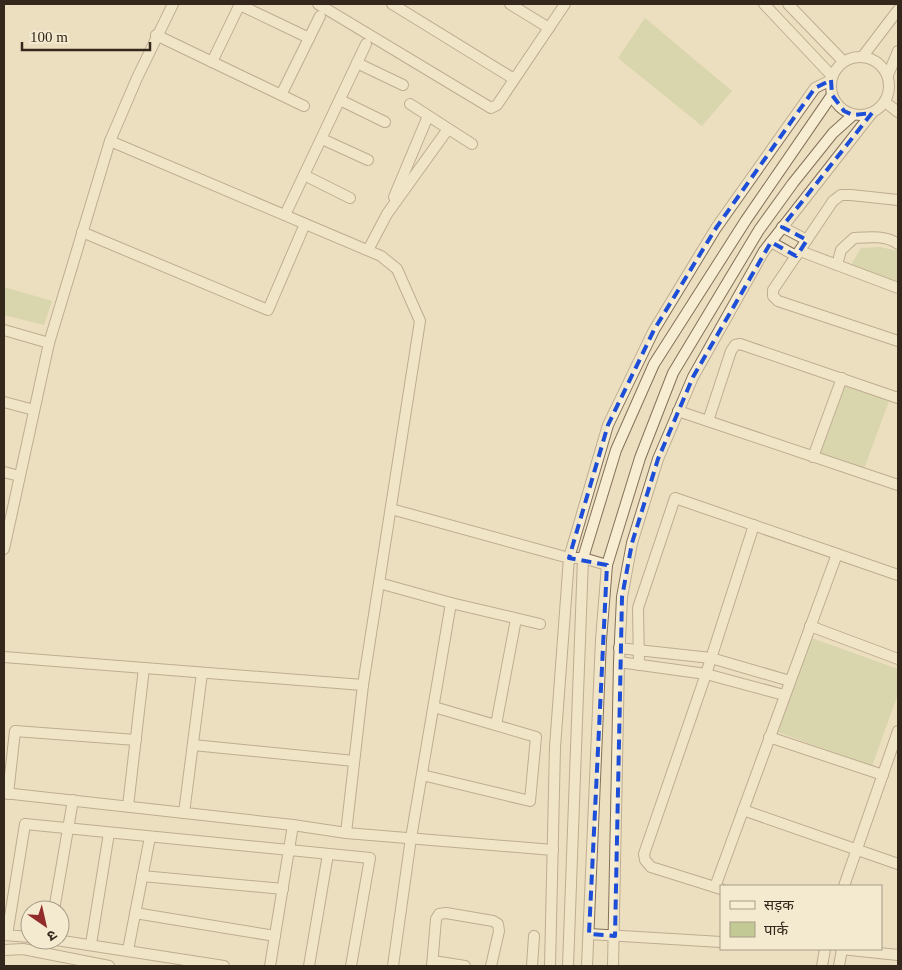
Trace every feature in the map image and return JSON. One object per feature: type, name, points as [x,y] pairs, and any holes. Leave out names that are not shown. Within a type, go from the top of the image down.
[{"type":"street","points":[[4,550],[49,343],[110,141],[156,36],[173,4]]},
{"type":"street","points":[[318,4],[491,108],[497,105],[565,4]]},
{"type":"street","points":[[392,4],[514,79]]},
{"type":"street","points":[[510,4],[549,28]]},
{"type":"street","points":[[764,4],[832,78]]},
{"type":"street","points":[[788,4],[843,61]]},
{"type":"street","points":[[212,62],[240,5],[309,38]]},
{"type":"street","points":[[863,56],[898,10]]},
{"type":"street","points":[[281,95],[320,16]]},
{"type":"street","points":[[156,36],[304,106]]},
{"type":"street","points":[[285,216],[366,44]]},
{"type":"street","points":[[613,966],[619,648],[622,597],[632,543],[658,459],[693,377],[764,251],[872,113],[885,102],[898,51]]},
{"type":"street","points":[[872,113],[853,115],[844,111],[836,104],[832,95],[832,78],[835,70],[843,61],[863,56],[878,62],[892,80]]},
{"type":"street","points":[[357,63],[403,85]]},
{"type":"street","points":[[550,966],[555,748],[569,558],[608,425],[654,330],[716,228],[809,95],[815,88],[832,78]]},
{"type":"street","points":[[568,966],[583,558],[616,450],[654,364],[746,220],[832,95]]},
{"type":"street","points":[[340,100],[385,122]]},
{"type":"street","points":[[885,102],[898,112]]},
{"type":"street","points":[[410,104],[472,144]]},
{"type":"street","points":[[593,966],[588,961],[601,640],[607,564],[640,458],[673,373],[759,230],[833,133],[853,115]]},
{"type":"street","points":[[368,250],[387,214],[428,116]]},
{"type":"street","points":[[387,214],[448,129]]},
{"type":"street","points":[[322,138],[368,160]]},
{"type":"street","points":[[110,141],[381,256],[396,270],[420,321],[363,685],[346,833]]},
{"type":"street","points":[[304,175],[350,198]]},
{"type":"street","points":[[898,200],[841,195],[833,200],[773,290],[774,296],[778,301],[898,341]]},
{"type":"street","points":[[82,232],[268,310],[305,224]]},
{"type":"street","points":[[782,228],[807,240]]},
{"type":"street","points":[[837,265],[841,250],[854,238],[875,237],[892,240],[898,244]]},
{"type":"street","points":[[771,242],[898,288]]},
{"type":"street","points":[[4,330],[49,343]]},
{"type":"street","points":[[708,421],[731,351],[735,345],[740,344],[898,398]]},
{"type":"street","points":[[813,456],[842,378]]},
{"type":"street","points":[[4,402],[34,410]]},
{"type":"street","points":[[678,411],[898,486]]},
{"type":"street","points":[[4,472],[19,476]]},
{"type":"street","points":[[639,665],[638,608],[675,498],[898,575]]},
{"type":"street","points":[[391,509],[569,558],[583,558],[607,564]]},
{"type":"street","points":[[754,525],[706,674],[644,854],[645,860],[651,867],[718,888],[769,737],[837,554]]},
{"type":"street","points":[[379,583],[451,603],[540,624]]},
{"type":"street","points":[[393,966],[451,603]]},
{"type":"street","points":[[496,726],[516,618]]},
{"type":"street","points":[[810,626],[898,659]]},
{"type":"street","points":[[619,648],[711,658],[790,682]]},
{"type":"street","points":[[4,657],[363,685]]},
{"type":"street","points":[[619,662],[706,674],[784,695]]},
{"type":"street","points":[[128,806],[144,668]]},
{"type":"street","points":[[184,813],[202,673]]},
{"type":"street","points":[[422,775],[530,801],[536,737],[434,707]]},
{"type":"street","points":[[136,740],[15,731],[6,794],[128,806],[346,833],[553,850]]},
{"type":"street","points":[[844,885],[898,731]]},
{"type":"street","points":[[769,737],[883,775]]},
{"type":"street","points":[[193,746],[354,761]]},
{"type":"street","points":[[56,900],[73,800]]},
{"type":"street","points":[[743,810],[898,864]]},
{"type":"street","points":[[20,936],[5,935],[25,824],[370,858],[351,966]]},
{"type":"street","points":[[270,966],[293,825]]},
{"type":"street","points":[[91,944],[109,833]]},
{"type":"street","points":[[128,950],[150,837]]},
{"type":"street","points":[[309,966],[328,854]]},
{"type":"street","points":[[142,876],[283,889]]},
{"type":"street","points":[[135,913],[275,936]]},
{"type":"street","points":[[465,966],[432,963],[436,919],[439,914],[446,913],[493,921],[498,924],[499,931],[491,966]]},
{"type":"street","points":[[589,934],[720,942]]},
{"type":"street","points":[[532,966],[534,936]]},
{"type":"street","points":[[70,942],[224,966]]},
{"type":"street","points":[[4,950],[22,950],[109,966]]},
{"type":"street","points":[[822,966],[825,950]]},
{"type":"street","points":[[839,966],[841,950]]},
{"type":"street","points":[[850,950],[898,955]]},
{"type":"highlighted area","points":[[831,80],[832,95],[844,111],[853,115],[872,113],[782,227],[807,240],[800,251],[796,256],[771,242],[693,377],[658,459],[632,543],[622,597],[615,936],[589,934],[607,565],[569,558],[608,425],[654,330],[716,228],[815,88]]},
{"type":"green space","points":[[645,18],[732,91],[702,126],[618,58]]},
{"type":"green space","points":[[880,247],[898,251],[898,286],[855,269],[852,263],[861,248]]},
{"type":"green space","points":[[4,287],[52,301],[44,325],[4,315]]},
{"type":"green space","points":[[846,385],[889,401],[864,469],[820,453]]},
{"type":"green space","points":[[806,636],[898,669],[898,694],[872,766],[772,730]]}]
